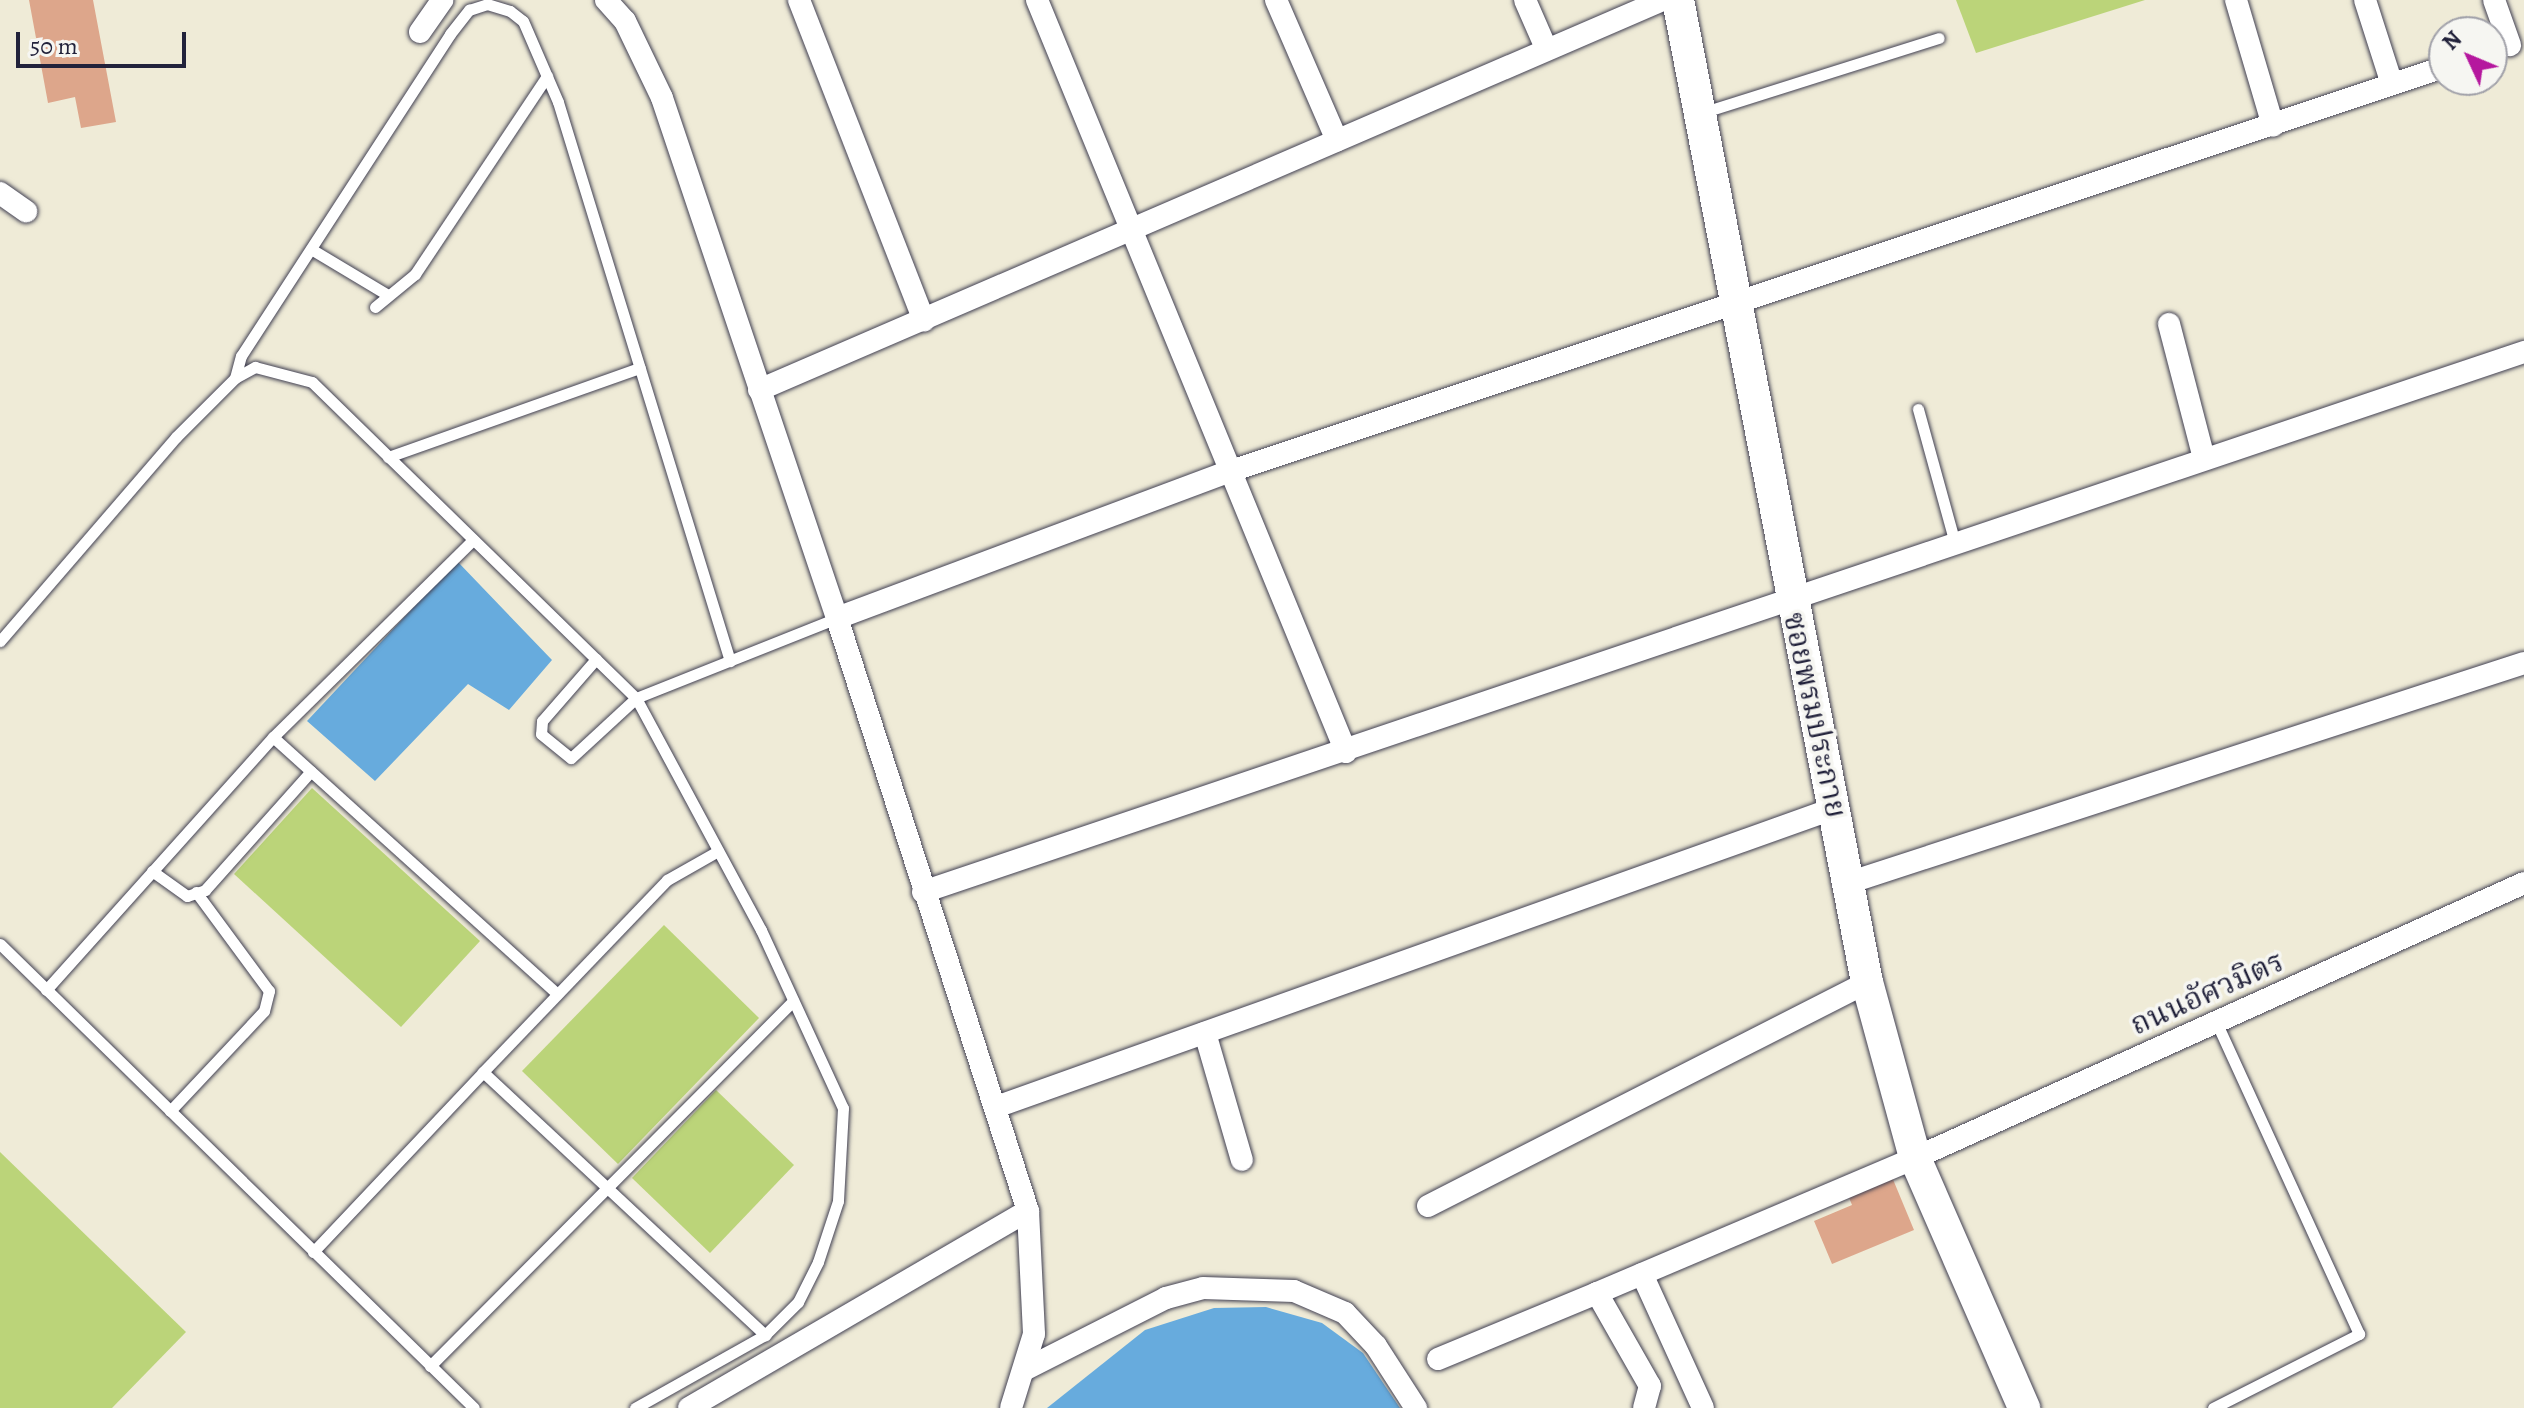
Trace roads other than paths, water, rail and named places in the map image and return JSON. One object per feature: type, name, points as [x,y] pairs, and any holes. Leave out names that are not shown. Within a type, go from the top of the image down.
[{"type":"street","points":[[420,32],[442,0]]},
{"type":"street","points":[[606,0],[625,21],[662,98],[837,618],[1028,1211],[1034,1334],[1026,1369],[1011,1408]]},
{"type":"street","points":[[799,0],[924,320]]},
{"type":"street","points":[[1037,0],[1228,472],[1346,752]]},
{"type":"street","points":[[1276,0],[1337,140]]},
{"type":"street","points":[[1525,0],[1546,48]]},
{"type":"street","points":[[759,390],[1663,0]]},
{"type":"street","name":"ซอยพรมประกาย","points":[[1678,0],[1867,982],[1915,1158],[2024,1408]]},
{"type":"street","points":[[2236,0],[2273,126]]},
{"type":"street","points":[[2365,0],[2392,84]]},
{"type":"street","points":[[2494,0],[2509,45]]},
{"type":"street","points":[[837,618],[1228,472],[2428,72]]},
{"type":"street","points":[[0,193],[26,211]]},
{"type":"street","points":[[2169,324],[2204,458]]},
{"type":"street","points":[[923,892],[1346,752],[1791,598],[2524,352]]},
{"type":"street","points":[[1848,883],[2524,663]]},
{"type":"street","points":[[996,1107],[1835,808]]},
{"type":"street","name":"ถนนอัศวมิตร","points":[[1438,1359],[1915,1158],[2524,883]]},
{"type":"street","points":[[1428,1206],[1867,982]]},
{"type":"street","points":[[1205,1033],[1242,1160]]},
{"type":"street","points":[[689,1408],[1028,1211]]},
{"type":"street","points":[[1642,1274],[1703,1408]]},
{"type":"street","points":[[1026,1369],[1166,1298],[1203,1288],[1294,1291],[1345,1313],[1376,1346],[1416,1408]]},
{"type":"street","points":[[1597,1293],[1650,1386],[1644,1408]]},
{"type":"lane","points":[[235,378],[241,356],[469,10],[500,6],[523,21],[547,76],[730,661]]},
{"type":"lane","points":[[1699,114],[1939,38]]},
{"type":"lane","points":[[375,307],[415,274],[547,76]]},
{"type":"lane","points":[[311,249],[388,295]]},
{"type":"lane","points":[[0,641],[176,437],[235,378],[255,367],[312,382],[636,698],[718,851],[843,1108],[838,1201],[818,1262],[798,1302],[765,1335],[635,1408]]},
{"type":"lane","points":[[388,457],[640,368]]},
{"type":"lane","points":[[1918,409],[1955,543]]},
{"type":"lane","points":[[46,990],[273,737],[473,540]]},
{"type":"lane","points":[[596,659],[542,721],[541,734],[552,748],[571,758],[636,698],[837,618]]},
{"type":"lane","points":[[273,737],[557,994]]},
{"type":"lane","points":[[152,871],[187,896],[205,890],[311,771]]},
{"type":"lane","points":[[313,1252],[667,880],[718,851]]},
{"type":"lane","points":[[170,1111],[264,1011],[269,991],[196,892]]},
{"type":"lane","points":[[0,944],[474,1408]]},
{"type":"lane","points":[[430,1366],[605,1184],[793,1001]]},
{"type":"lane","points":[[2213,1408],[2359,1334],[2216,1022]]},
{"type":"lane","points":[[483,1072],[765,1335]]},
{"type":"water","points":[[457,561],[552,660],[509,710],[468,684],[375,781],[307,721]]},
{"type":"water","points":[[1266,1307],[1322,1323],[1363,1353],[1400,1408],[1047,1408],[1145,1330],[1214,1308]]}]
